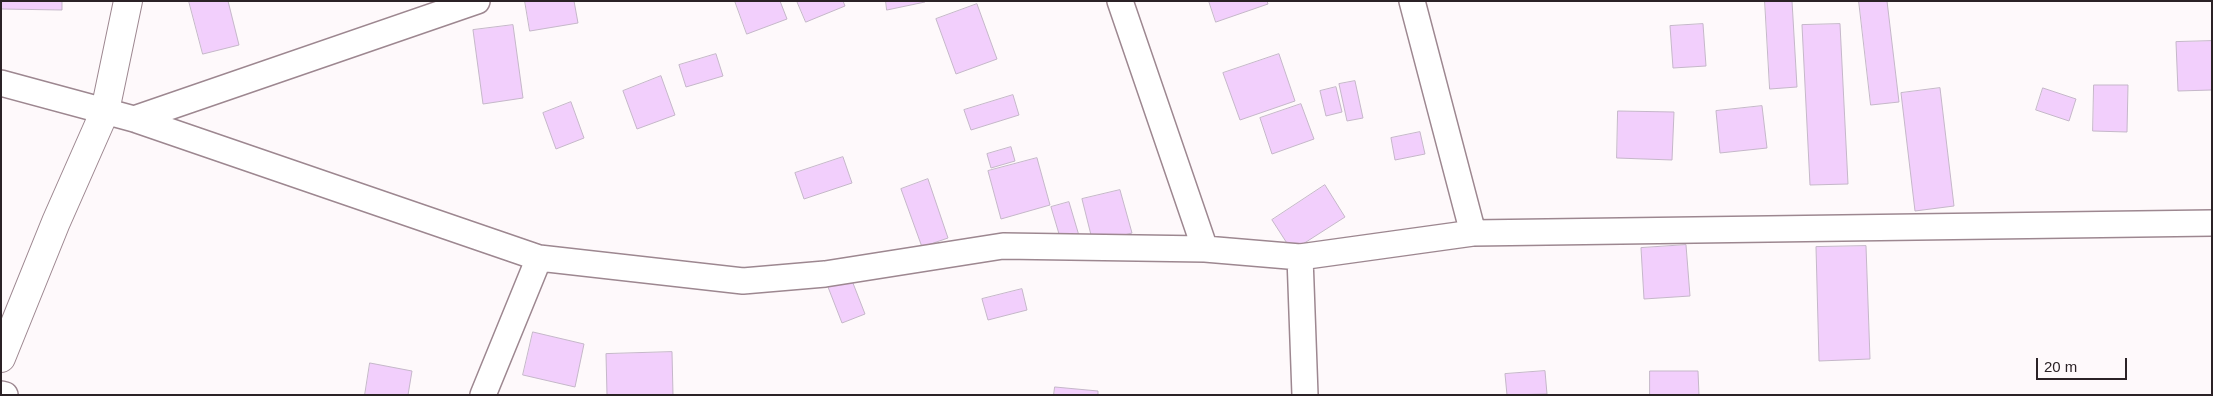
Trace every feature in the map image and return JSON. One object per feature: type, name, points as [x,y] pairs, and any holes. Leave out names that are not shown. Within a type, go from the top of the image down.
[{"type":"street","points":[[1,358],[56,222],[105,111],[128,1]]},
{"type":"street","points":[[134,119],[477,1]]},
{"type":"street","points":[[1120,1],[1205,249]]},
{"type":"street","points":[[1412,1],[1473,233]]},
{"type":"street","points":[[1,83],[134,119],[539,258],[743,281],[824,274],[1003,246],[1205,249],[1300,258],[1473,233],[2212,223]]},
{"type":"street","points":[[483,395],[539,258]]},
{"type":"street","points":[[1300,258],[1306,395]]},
{"type":"building","points":[[1,1],[62,1],[62,10],[1,9]]},
{"type":"building","points":[[189,1],[228,1],[239,45],[203,54]]},
{"type":"building","points":[[525,1],[574,1],[578,23],[530,31]]},
{"type":"building","points":[[735,1],[780,1],[787,19],[747,34]]},
{"type":"building","points":[[797,1],[843,1],[845,6],[806,22]]},
{"type":"building","points":[[886,1],[925,1],[925,2],[887,10]]},
{"type":"building","points":[[1209,1],[1267,1],[1268,4],[1216,22]]},
{"type":"building","points":[[1765,1],[1792,1],[1797,87],[1770,89]]},
{"type":"building","points":[[1859,1],[1887,1],[1899,102],[1871,105]]},
{"type":"building","points":[[977,4],[997,59],[956,74],[936,19]]},
{"type":"building","points":[[1703,24],[1706,66],[1673,68],[1670,26]]},
{"type":"building","points":[[1840,24],[1848,184],[1810,185],[1802,25]]},
{"type":"building","points":[[513,25],[523,98],[483,104],[473,30]]},
{"type":"building","points":[[2212,41],[2212,90],[2178,91],[2176,42]]},
{"type":"building","points":[[716,54],[723,76],[686,87],[679,65]]},
{"type":"building","points":[[1279,54],[1295,101],[1240,120],[1223,73]]},
{"type":"building","points":[[661,76],[675,115],[637,129],[623,91]]},
{"type":"building","points":[[1355,81],[1363,118],[1347,121],[1339,84]]},
{"type":"building","points":[[2094,85],[2128,85],[2127,132],[2093,131]]},
{"type":"building","points":[[1336,87],[1342,112],[1326,116],[1320,91]]},
{"type":"building","points":[[1940,88],[1954,206],[1915,211],[1901,93]]},
{"type":"building","points":[[2043,88],[2076,99],[2069,121],[2036,110]]},
{"type":"building","points":[[1013,95],[1019,115],[971,130],[964,110]]},
{"type":"building","points":[[571,102],[584,138],[556,149],[543,113]]},
{"type":"building","points":[[1301,104],[1314,139],[1272,154],[1260,118]]},
{"type":"building","points":[[1762,106],[1767,148],[1720,153],[1716,111]]},
{"type":"building","points":[[1618,111],[1674,112],[1672,160],[1617,158]]},
{"type":"building","points":[[1420,132],[1425,154],[1395,160],[1391,138]]},
{"type":"building","points":[[1011,147],[1015,161],[991,168],[987,154]]},
{"type":"building","points":[[843,157],[852,183],[804,199],[795,173]]},
{"type":"building","points":[[1037,158],[1050,205],[1001,219],[988,171]]},
{"type":"building","points":[[928,179],[948,238],[922,247],[901,189]]},
{"type":"building","points":[[1325,185],[1345,217],[1292,251],[1272,220]]},
{"type":"building","points":[[1120,190],[1132,233],[1093,243],[1082,199]]},
{"type":"building","points":[[1069,202],[1080,239],[1062,244],[1051,207]]},
{"type":"building","points":[[1686,245],[1690,296],[1644,299],[1641,248]]},
{"type":"building","points":[[1866,246],[1870,359],[1819,361],[1816,247]]},
{"type":"building","points":[[851,278],[865,314],[842,323],[828,287]]},
{"type":"building","points":[[1022,289],[1027,310],[988,320],[982,299]]},
{"type":"building","points":[[533,332],[584,344],[575,387],[523,375]]},
{"type":"building","points":[[672,352],[673,395],[607,395],[606,354]]},
{"type":"building","points":[[370,363],[412,371],[408,395],[365,395]]},
{"type":"building","points":[[1545,371],[1547,394],[1507,395],[1505,374]]},
{"type":"building","points":[[1650,371],[1698,371],[1699,395],[1650,395]]},
{"type":"building","points":[[1055,387],[1098,391],[1098,395],[1054,395]]}]
